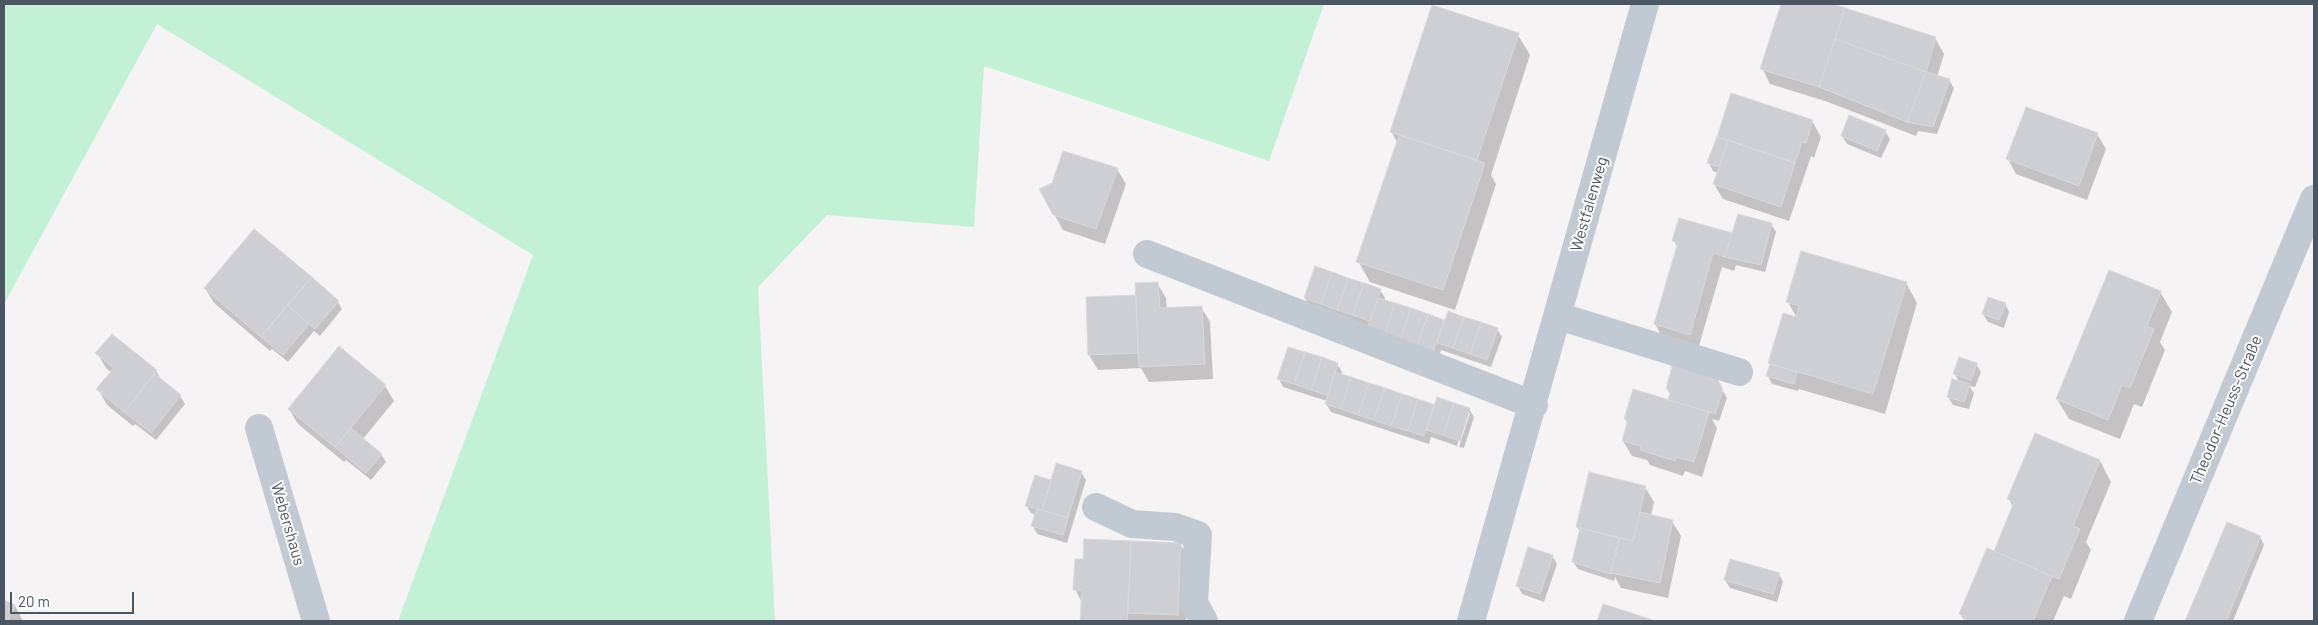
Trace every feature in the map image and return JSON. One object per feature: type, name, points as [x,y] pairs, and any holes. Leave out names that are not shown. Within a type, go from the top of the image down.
[{"type":"street","name":"Westfalenweg","points":[[1471,621],[1534,405],[1645,4]]},
{"type":"street","name":"Theodor-Heuss-Straße","points":[[2138,621],[2314,199]]},
{"type":"street","points":[[1147,254],[1534,405]]},
{"type":"street","points":[[1558,316],[1739,372]]},
{"type":"street","name":"Webershaus","points":[[259,428],[316,621]]},
{"type":"street","points":[[1096,507],[1132,524],[1175,527],[1198,535],[1194,603],[1204,621]]},
{"type":"green space","points":[[4,4],[1324,4],[1269,161],[984,66],[974,227],[827,215],[758,287],[775,621],[398,621],[533,255],[157,24],[4,304]]},
{"type":"building","points":[[1781,4],[1833,4],[1845,8],[1819,87],[1760,69]]},
{"type":"building","points":[[1432,5],[1519,33],[1477,160],[1390,132]]},
{"type":"building","points":[[1845,8],[1936,37],[1926,72],[1835,39]]},
{"type":"building","points":[[1835,39],[1926,72],[1907,122],[1819,87]]},
{"type":"building","points":[[1926,72],[1950,79],[1933,127],[1907,122]]},
{"type":"building","points":[[1731,93],[1813,120],[1806,143],[1802,142],[1795,163],[1717,137]]},
{"type":"building","points":[[2026,107],[2098,133],[2079,186],[2006,159]]},
{"type":"building","points":[[1849,115],[1886,130],[1877,151],[1841,136]]},
{"type":"building","points":[[1399,135],[1485,163],[1443,290],[1356,262]]},
{"type":"building","points":[[1717,137],[1728,140],[1719,167],[1707,163]]},
{"type":"building","points":[[1728,140],[1795,163],[1781,207],[1713,184]]},
{"type":"building","points":[[1063,151],[1118,168],[1096,229],[1053,215],[1039,189],[1052,183]]},
{"type":"building","points":[[1738,214],[1772,223],[1761,265],[1725,257]]},
{"type":"building","points":[[1679,218],[1732,233],[1725,257],[1713,253],[1690,335],[1654,324],[1678,242],[1672,241]]},
{"type":"building","points":[[254,229],[312,277],[261,337],[204,288]]},
{"type":"building","points":[[1801,251],[1907,282],[1873,394],[1768,363],[1783,313],[1796,317],[1799,306],[1786,302]]},
{"type":"building","points":[[1315,266],[1332,272],[1321,304],[1304,298]]},
{"type":"building","points":[[2109,270],[2161,291],[2147,326],[2154,329],[2130,388],[2122,385],[2108,420],[2056,399]]},
{"type":"building","points":[[1332,272],[1348,278],[1337,310],[1321,304]]},
{"type":"building","points":[[312,277],[339,301],[315,329],[287,305]]},
{"type":"building","points":[[1348,278],[1364,283],[1353,315],[1337,310]]},
{"type":"building","points":[[1158,282],[1160,308],[1202,306],[1205,364],[1139,367],[1135,283]]},
{"type":"building","points":[[1364,283],[1381,289],[1370,321],[1353,315]]},
{"type":"building","points":[[1136,295],[1138,353],[1088,355],[1086,297]]},
{"type":"building","points":[[1988,297],[2006,303],[1999,320],[1982,314]]},
{"type":"building","points":[[1378,298],[1395,303],[1384,335],[1367,329]]},
{"type":"building","points":[[1395,303],[1411,308],[1400,340],[1384,335]]},
{"type":"building","points":[[287,305],[309,324],[283,355],[261,337]]},
{"type":"building","points":[[1411,308],[1428,314],[1417,346],[1400,340]]},
{"type":"building","points":[[1448,311],[1464,317],[1453,348],[1437,343]]},
{"type":"building","points":[[1428,314],[1444,320],[1433,352],[1417,346]]},
{"type":"building","points":[[1464,317],[1481,322],[1470,354],[1453,348]]},
{"type":"building","points":[[1481,322],[1498,328],[1487,360],[1470,354]]},
{"type":"building","points":[[112,334],[157,370],[124,412],[96,389],[114,368],[95,353]]},
{"type":"building","points":[[339,346],[386,385],[335,447],[288,409]]},
{"type":"building","points":[[1288,347],[1305,352],[1294,384],[1277,379]]},
{"type":"building","points":[[1305,352],[1322,357],[1311,390],[1294,384]]},
{"type":"building","points":[[1322,357],[1338,363],[1327,395],[1311,390]]},
{"type":"building","points":[[1959,357],[1977,363],[1971,380],[1953,374]]},
{"type":"building","points":[[1770,364],[1797,372],[1794,384],[1766,376]]},
{"type":"building","points":[[1672,366],[1717,378],[1723,390],[1715,414],[1668,400],[1671,390],[1666,389]]},
{"type":"building","points":[[1335,372],[1351,377],[1341,409],[1325,404]]},
{"type":"building","points":[[155,374],[181,395],[151,433],[124,412]]},
{"type":"building","points":[[1351,377],[1369,383],[1358,415],[1341,409]]},
{"type":"building","points":[[1952,379],[1970,384],[1964,402],[1947,397]]},
{"type":"building","points":[[1369,383],[1385,388],[1374,420],[1358,415]]},
{"type":"building","points":[[1385,388],[1402,394],[1391,426],[1374,420]]},
{"type":"building","points":[[1633,389],[1709,412],[1694,462],[1676,457],[1675,461],[1640,450],[1641,446],[1622,441],[1628,420],[1624,419]]},
{"type":"building","points":[[1402,394],[1418,399],[1408,431],[1391,426]]},
{"type":"building","points":[[1437,397],[1454,403],[1443,435],[1426,430]]},
{"type":"building","points":[[1418,399],[1435,405],[1424,436],[1408,431]]},
{"type":"building","points":[[1454,403],[1470,408],[1460,441],[1443,435]]},
{"type":"building","points":[[351,428],[382,454],[366,473],[335,447]]},
{"type":"building","points":[[2035,433],[2100,460],[2073,526],[2080,529],[2059,579],[1994,551],[2014,502],[2007,499]]},
{"type":"building","points":[[1056,463],[1082,471],[1068,518],[1042,510]]},
{"type":"building","points":[[1589,472],[1646,486],[1633,541],[1576,527]]},
{"type":"building","points":[[1035,475],[1051,480],[1042,510],[1025,506]]},
{"type":"building","points":[[1037,509],[1068,518],[1063,535],[1031,526]]},
{"type":"building","points":[[1640,512],[1673,520],[1660,583],[1611,573],[1620,538],[1633,541]]},
{"type":"building","points":[[2227,522],[2261,536],[2226,621],[2185,621]]},
{"type":"building","points":[[1580,528],[1619,538],[1610,574],[1572,562]]},
{"type":"building","points":[[1084,539],[1131,541],[1127,621],[1080,621],[1082,590],[1073,590],[1075,559],[1083,559]]},
{"type":"building","points":[[1131,541],[1181,543],[1178,615],[1128,613]]},
{"type":"building","points":[[1528,547],[1553,555],[1540,594],[1516,586]]},
{"type":"building","points":[[1987,548],[2052,576],[2033,621],[1964,621],[1966,617],[1959,614]]},
{"type":"building","points":[[1730,559],[1780,573],[1773,594],[1724,580]]},
{"type":"building","points":[[4,600],[15,605],[8,621],[4,621]]},
{"type":"building","points":[[1603,604],[1656,621],[1597,621]]}]
